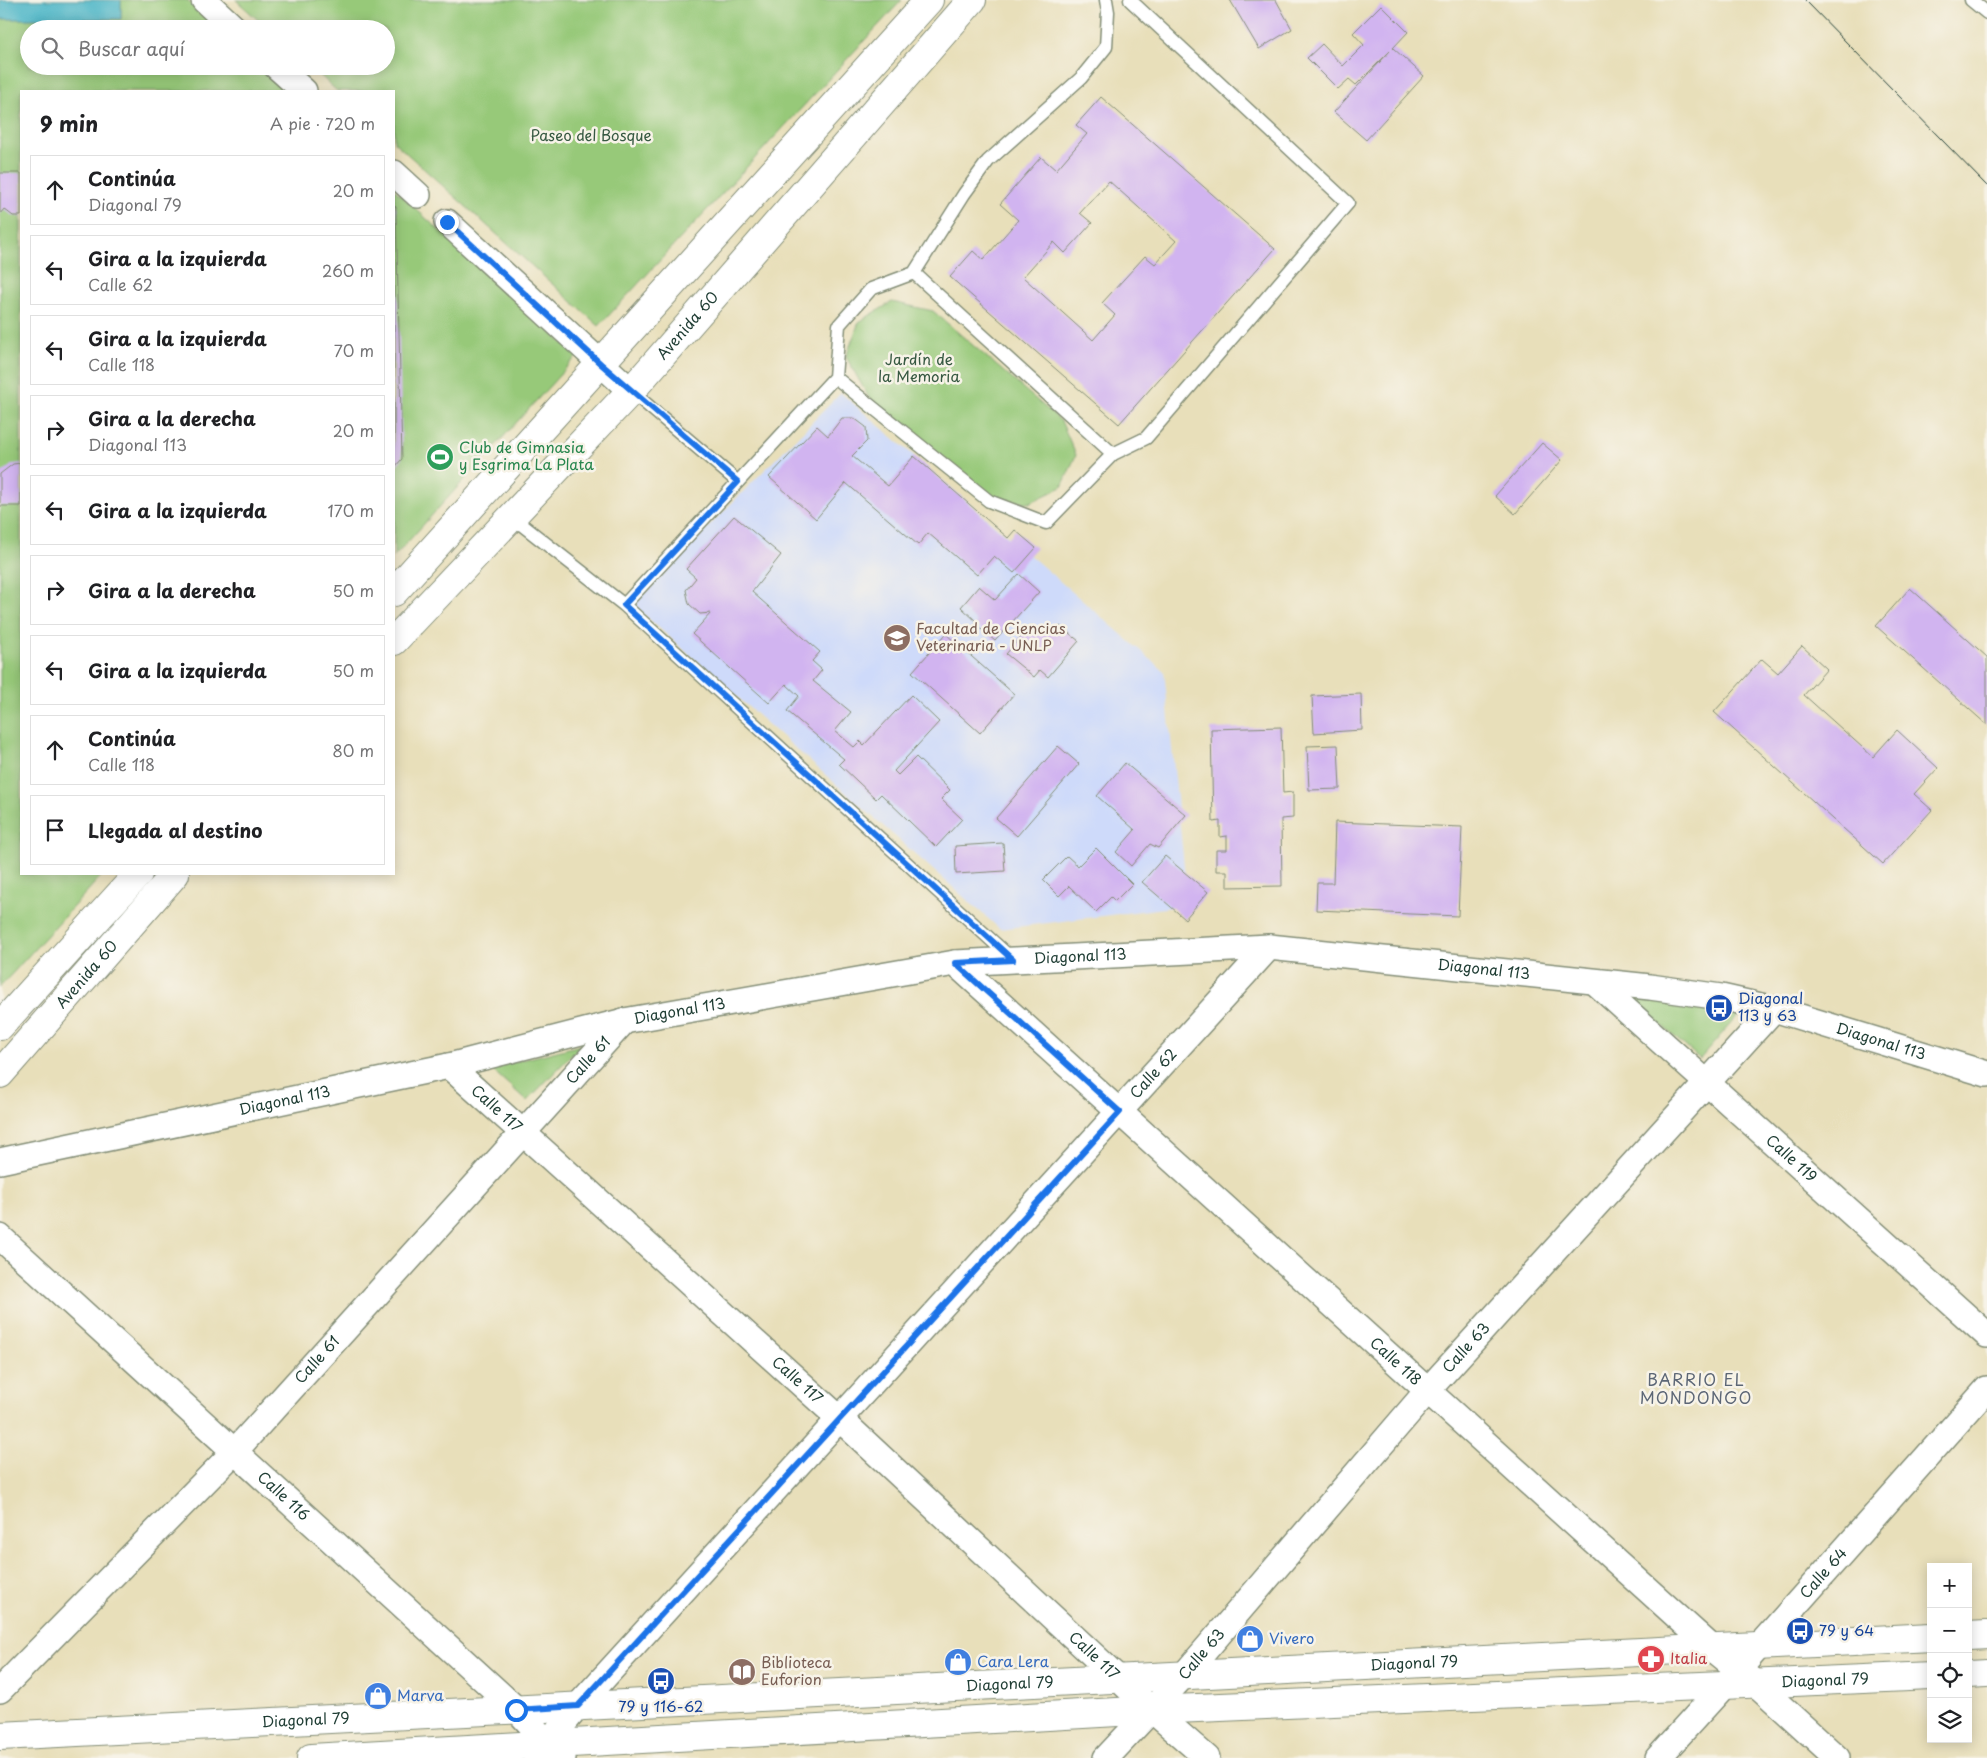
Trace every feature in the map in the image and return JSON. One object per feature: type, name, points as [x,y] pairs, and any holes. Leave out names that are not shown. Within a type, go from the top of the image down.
[{"type":"main road","points":[[395,591],[929,0]]},
{"type":"main road","name":"Avenida 60","points":[[395,640],[631,391],[972,0]]},
{"type":"main road","name":"Avenida 60","points":[[0,1026],[137,875]]},
{"type":"main road","name":"Avenida 60","points":[[0,1074],[174,875]]},
{"type":"main road","points":[[1972,1635],[1987,1634]]},
{"type":"main road","name":"Diagonal 79","points":[[0,1736],[1927,1636]]},
{"type":"main road","points":[[1972,1674],[1987,1673]]},
{"type":"main road","name":"Diagonal 79","points":[[311,1758],[548,1754],[1152,1710],[1739,1679],[1927,1676]]},
{"type":"street","points":[[204,0],[225,20]]},
{"type":"street","points":[[286,75],[303,90]]},
{"type":"street","points":[[395,174],[418,195]]},
{"type":"street","points":[[447,222],[631,391]]},
{"type":"street","name":"Diagonal 113","points":[[0,1161],[449,1066],[624,1021],[955,963],[1269,947],[1722,997],[1774,1009],[1987,1074]]},
{"type":"street","name":"Calle 62","points":[[548,1754],[578,1706],[1269,947]]},
{"type":"street","name":"Calle 118","points":[[955,963],[1712,1648],[1739,1679],[1837,1758]]},
{"type":"street","name":"Calle 119","points":[[1595,982],[1987,1335]]},
{"type":"street","name":"Calle 63","points":[[1106,1758],[1184,1675],[1428,1390],[1774,1009]]},
{"type":"street","name":"Calle 61","points":[[0,1690],[235,1451],[624,1021]]},
{"type":"street","name":"Calle 117","points":[[449,1066],[840,1419],[1152,1710],[1207,1758]]},
{"type":"street","name":"Calle 116","points":[[0,1237],[532,1725],[548,1754]]},
{"type":"street","name":"Calle 64","points":[[1658,1758],[1739,1679],[1761,1645],[1987,1389]]},
{"type":"lane","points":[[624,605],[836,377],[838,325],[871,290],[914,272],[964,194],[988,161],[1081,78],[1106,47],[1108,12],[1106,0]]},
{"type":"lane","points":[[836,377],[989,501],[1046,523],[1113,454],[1146,438],[1348,202],[1130,0]]},
{"type":"lane","points":[[1972,0],[1987,12]]},
{"type":"lane","points":[[914,272],[1113,454]]},
{"type":"lane","points":[[631,391],[738,482]]},
{"type":"lane","points":[[512,517],[624,605],[1013,960]]},
{"type":"shaded area","name":"Facultad de Ciencias Veterinaria - UNLP","points":[[841,393],[1164,671],[1188,905],[1000,929],[632,604]]},
{"type":"green space","points":[[121,0],[187,0],[208,20],[20,20],[20,75],[269,75],[285,90],[20,90],[20,875],[102,875],[0,987],[0,19],[121,19]]},
{"type":"green space","name":"Paseo del Bosque","points":[[236,0],[902,0],[599,326],[395,143],[395,90],[336,90],[320,75],[395,75],[395,20],[258,20]]},
{"type":"green space","name":"Club de Gimnasia y Esgrima La Plata","points":[[395,190],[577,356],[395,556]]},
{"type":"green space","name":"Jardín de la Memoria","points":[[892,302],[933,311],[1061,421],[1076,455],[1062,487],[1029,503],[991,497],[868,396],[846,357],[859,322]]},
{"type":"green space","points":[[1630,998],[1740,1013],[1700,1059]]},
{"type":"green space","points":[[581,1045],[527,1101],[490,1068]]},
{"type":"water","points":[[0,0],[121,0],[121,19],[0,19]]},
{"type":"building","points":[[1230,0],[1276,0],[1292,29],[1259,49]]},
{"type":"building","points":[[1381,5],[1408,32],[1393,48],[1424,76],[1366,140],[1334,112],[1390,51],[1356,85],[1349,79],[1338,89],[1307,58],[1322,44],[1343,66],[1364,45],[1353,33]]},
{"type":"building","points":[[1101,97],[1275,249],[1119,424],[950,277],[973,251],[983,260],[1018,220],[1000,204],[1041,157],[1056,170],[1087,134],[1076,125]],"holes":[[[1109,181],[1176,241],[1155,264],[1145,256],[1102,303],[1115,315],[1093,340],[1023,277],[1054,242],[1065,253],[1092,223],[1080,213]]]},
{"type":"building","points":[[0,173],[20,173],[20,216],[13,216],[4,209],[0,214]]},
{"type":"building","points":[[395,206],[396,207],[402,459],[395,467]]},
{"type":"building","points":[[842,418],[854,418],[866,427],[867,441],[852,456],[888,486],[914,456],[1008,538],[1015,530],[1036,548],[1014,573],[994,556],[977,575],[928,533],[918,545],[846,483],[816,519],[769,477],[817,426],[828,436]]},
{"type":"building","points":[[1542,443],[1562,460],[1515,514],[1495,496]]},
{"type":"building","points":[[20,463],[20,506],[0,506],[0,474],[13,464]]},
{"type":"building","points":[[734,516],[781,555],[752,592],[820,652],[812,661],[822,670],[813,681],[851,712],[835,731],[854,747],[860,741],[864,745],[911,695],[939,722],[894,771],[898,775],[916,757],[950,790],[941,799],[962,819],[936,847],[881,794],[876,799],[839,764],[844,759],[787,711],[799,696],[786,684],[769,703],[692,634],[711,613],[700,614],[689,604],[686,590],[696,578],[686,569]]},
{"type":"building","points":[[1019,574],[1039,592],[995,641],[975,624],[977,622],[961,607],[979,586],[995,600]]},
{"type":"building","points":[[1910,588],[1987,657],[1987,725],[1876,626]]},
{"type":"building","points":[[1031,625],[1040,633],[1047,625],[1055,632],[1060,626],[1079,641],[1048,677],[1040,670],[1034,677],[1006,654]]},
{"type":"building","points":[[946,634],[1014,694],[980,733],[912,672]]},
{"type":"building","points":[[1802,646],[1827,669],[1804,695],[1873,757],[1897,730],[1938,768],[1914,794],[1932,810],[1883,864],[1714,712],[1762,659],[1778,673]]},
{"type":"building","points":[[1361,694],[1362,730],[1314,733],[1312,696]]},
{"type":"building","points":[[1281,727],[1283,793],[1293,792],[1293,818],[1281,819],[1282,886],[1227,887],[1227,871],[1216,871],[1216,850],[1227,850],[1227,836],[1220,837],[1220,821],[1213,822],[1211,729]]},
{"type":"building","points":[[1338,745],[1340,789],[1309,790],[1307,746]]},
{"type":"building","points":[[1058,746],[1079,764],[1017,836],[996,818]]},
{"type":"building","points":[[1125,763],[1186,815],[1158,848],[1150,844],[1131,866],[1116,852],[1135,830],[1097,796]]},
{"type":"building","points":[[1335,822],[1462,827],[1458,916],[1316,910],[1317,883],[1333,883]]},
{"type":"building","points":[[1003,843],[1005,871],[956,874],[955,846]]},
{"type":"building","points":[[1096,848],[1132,884],[1115,901],[1111,897],[1096,912],[1069,886],[1059,896],[1043,880],[1067,856],[1078,866]]},
{"type":"building","points":[[1165,856],[1208,892],[1185,919],[1142,882]]},
{"type":"tram line","points":[[1805,0],[1987,186]]},
{"type":"place","name":"Club de Gimnasia y Esgrima La Plata","points":[[440,457]]},
{"type":"place","name":"Facultad de Ciencias Veterinaria - UNLP","points":[[897,638]]},
{"type":"place","name":"Diagonal 113 y 63","points":[[1719,1008]]},
{"type":"place","name":"79 y 64","points":[[1800,1631]]},
{"type":"place","name":"Vivero","points":[[1250,1639]]},
{"type":"place","name":"Italia","points":[[1651,1659]]},
{"type":"place","name":"Cara Lera","points":[[958,1662]]},
{"type":"place","name":"Biblioteca Euforion","points":[[742,1672]]},
{"type":"place","name":"79 y 116-62","points":[[661,1681]]},
{"type":"place","name":"Marva","points":[[378,1696]]},
{"type":"district","name":"BARRIO EL MONDONGO","points":[[1696,1389]]},
{"type":"route","points":[[447,222],[631,391],[738,482],[624,605],[1013,960],[955,963],[1120,1112],[578,1706],[516,1710]]}]
